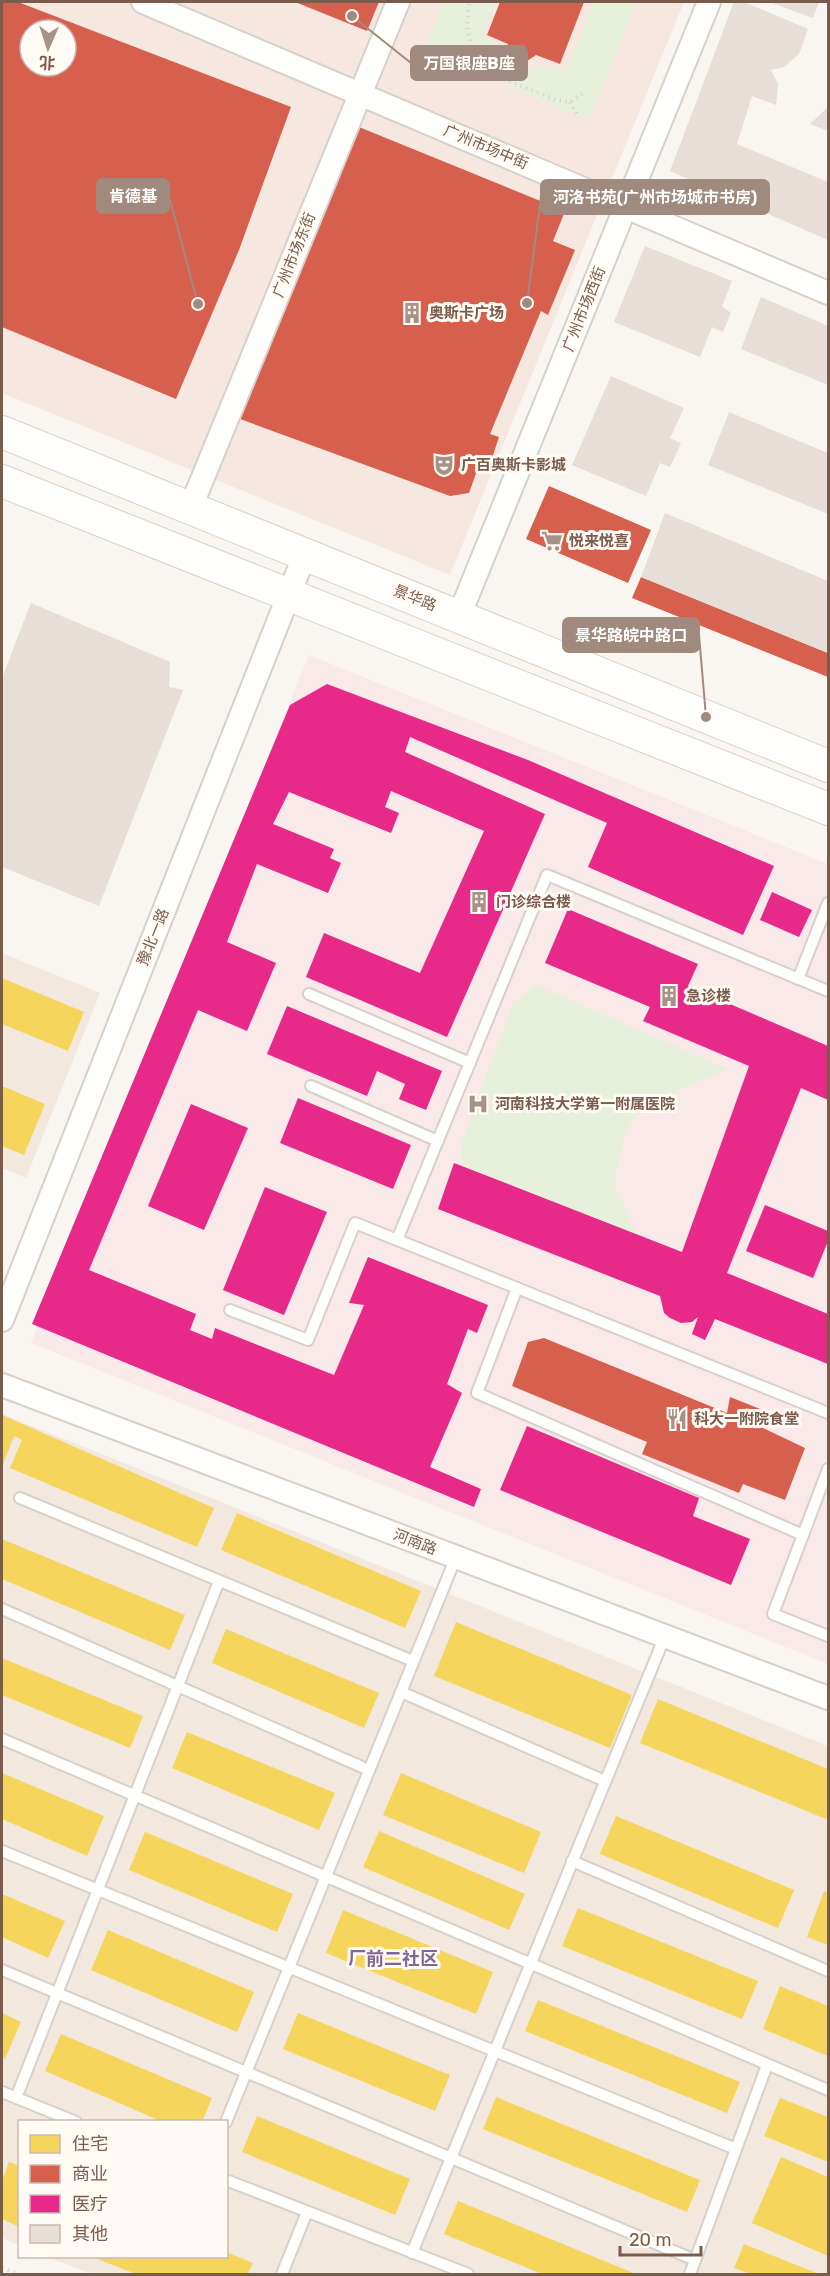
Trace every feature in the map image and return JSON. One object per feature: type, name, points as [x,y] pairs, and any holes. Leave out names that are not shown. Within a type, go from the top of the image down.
[{"type":"main road","name":"景华路","points":[[2,432],[828,766]]},
{"type":"main road","points":[[2,481],[828,809]]},
{"type":"street","name":"广州市场中街","points":[[143,2],[172,7],[360,94],[828,293]]},
{"type":"street","name":"广州市场东街","points":[[190,509],[398,2]]},
{"type":"street","name":"广州市场西街","points":[[459,616],[709,2]]},
{"type":"street","name":"豫北一路","points":[[2,1320],[305,554]]},
{"type":"street","name":"河南路","points":[[2,1385],[828,1698]]},
{"type":"lane","points":[[398,1240],[547,875],[828,991]]},
{"type":"lane","points":[[798,979],[828,903]]},
{"type":"lane","points":[[309,994],[470,1063]]},
{"type":"lane","points":[[311,1086],[438,1141]]},
{"type":"lane","points":[[230,1310],[308,1340],[355,1223],[828,1413]]},
{"type":"lane","points":[[517,1288],[477,1393],[803,1535]]},
{"type":"lane","points":[[828,1469],[773,1614],[828,1636]]},
{"type":"lane","points":[[20,1498],[413,1661]]},
{"type":"lane","points":[[226,2120],[456,1557]]},
{"type":"lane","points":[[16,2098],[219,1581]]},
{"type":"lane","points":[[2,1609],[369,1770]]},
{"type":"lane","points":[[412,2253],[664,1636]]},
{"type":"lane","points":[[401,1692],[605,1781]]},
{"type":"lane","points":[[2,1739],[828,2090]]},
{"type":"lane","points":[[2,1851],[736,2149]]},
{"type":"lane","points":[[572,1862],[828,1971]]},
{"type":"lane","points":[[2,1970],[695,2260]]},
{"type":"lane","points":[[690,2274],[767,2065]]},
{"type":"lane","points":[[2,2092],[73,2120]]},
{"type":"lane","points":[[228,2181],[468,2274]]},
{"type":"lane","points":[[282,2274],[307,2212]]},
{"type":"path","points":[[469,4],[467,27],[472,50],[497,76],[556,100],[570,102],[585,92]]},
{"type":"path","points":[[570,102],[577,114]]},
{"type":"path","points":[[2,2268],[18,2274]]},
{"type":"shaded area","points":[[2,2],[684,2],[450,575],[2,393]]},
{"type":"shaded area","name":"河南科技大学第一附属医院","points":[[309,655],[828,864],[828,1664],[31,1343]]},
{"type":"shaded area","points":[[2,953],[100,993],[26,1178],[2,1168]]},
{"type":"shaded area","points":[[2,1414],[828,1746],[828,2274],[92,2274],[51,2258],[228,2258],[228,2120],[18,2120],[18,2245],[2,2238]]},
{"type":"green space","points":[[444,2],[496,2],[482,37],[499,46],[508,65],[533,70],[543,65],[566,71],[594,2],[623,2],[635,6],[589,120],[424,51]]},
{"type":"green space","points":[[536,985],[728,1069],[657,1100],[636,1114],[624,1137],[614,1185],[637,1234],[467,1169],[461,1155],[462,1141],[513,1003]]},
{"type":"building: 住宅","points":[[2,978],[84,1012],[68,1051],[2,1024]]},
{"type":"building: 住宅","points":[[2,1086],[45,1104],[24,1155],[2,1146]]},
{"type":"building: 住宅","points":[[2,1415],[214,1508],[197,1547],[10,1468],[22,1440],[14,1436],[2,1467]]},
{"type":"building: 住宅","points":[[237,1513],[421,1591],[405,1628],[221,1550]]},
{"type":"building: 住宅","points":[[2,1539],[185,1615],[170,1650],[2,1579]]},
{"type":"building: 住宅","points":[[456,1622],[632,1695],[610,1748],[434,1676]]},
{"type":"building: 住宅","points":[[226,1629],[379,1693],[364,1728],[212,1663]]},
{"type":"building: 住宅","points":[[2,1658],[143,1716],[130,1748],[2,1695]]},
{"type":"building: 住宅","points":[[658,1699],[828,1769],[826,1819],[640,1743]]},
{"type":"building: 住宅","points":[[187,1732],[335,1793],[319,1830],[172,1768]]},
{"type":"building: 住宅","points":[[2,1773],[104,1816],[87,1856],[2,1819]]},
{"type":"building: 住宅","points":[[401,1773],[541,1832],[524,1873],[383,1815]]},
{"type":"building: 住宅","points":[[616,1816],[794,1890],[778,1928],[600,1854]]},
{"type":"building: 住宅","points":[[379,1831],[525,1894],[509,1930],[363,1867]]},
{"type":"building: 住宅","points":[[145,1832],[293,1894],[277,1932],[129,1870]]},
{"type":"building: 住宅","points":[[824,1891],[828,1893],[828,1945],[807,1937]]},
{"type":"building: 住宅","points":[[2,1894],[65,1921],[48,1958],[2,1937]]},
{"type":"building: 住宅","points":[[578,1908],[758,1981],[742,2019],[562,1946]]},
{"type":"building: 住宅","points":[[343,1910],[493,1972],[476,2014],[326,1953]]},
{"type":"building: 住宅","points":[[108,1930],[254,1992],[237,2032],[91,1970]]},
{"type":"building: 住宅","points":[[780,1986],[828,2006],[828,2056],[763,2029]]},
{"type":"building: 住宅","points":[[538,2000],[740,2082],[727,2113],[525,2031]]},
{"type":"building: 住宅","points":[[2,2013],[21,2022],[5,2059],[2,2057]]},
{"type":"building: 住宅","points":[[298,2013],[450,2075],[435,2111],[283,2049]]},
{"type":"building: 住宅","points":[[61,2034],[212,2098],[203,2120],[158,2120],[45,2071]]},
{"type":"building: 住宅","points":[[496,2097],[700,2180],[687,2212],[483,2129]]},
{"type":"building: 住宅","points":[[780,2098],[828,2117],[828,2162],[764,2136]]},
{"type":"building: 住宅","points":[[257,2116],[410,2179],[395,2215],[242,2152]]},
{"type":"building: 住宅","points":[[781,2157],[828,2177],[828,2256],[752,2223]]},
{"type":"building: 住宅","points":[[9,2162],[18,2165],[18,2226],[2,2219],[2,2181]]},
{"type":"building: 住宅","points":[[458,2201],[636,2274],[542,2274],[444,2234]]},
{"type":"building: 住宅","points":[[744,2244],[819,2274],[751,2274],[734,2268]]},
{"type":"building: 住宅","points":[[228,2253],[253,2263],[248,2274],[136,2274],[95,2258],[228,2258]]},
{"type":"building: 商业","points":[[2,2],[18,2],[60,18],[18,18],[18,78],[78,78],[78,25],[291,107],[239,250],[176,399],[2,327]]},
{"type":"building: 商业","points":[[295,2],[379,2],[367,31]]},
{"type":"building: 商业","points":[[500,2],[584,2],[560,64],[536,55],[524,63],[515,62],[506,51],[508,44],[487,35]]},
{"type":"building: 商业","name":"奥斯卡广场","points":[[359,127],[565,211],[553,241],[575,250],[548,315],[541,311],[490,434],[499,437],[488,470],[478,468],[469,493],[450,496],[240,419],[332,195],[323,192],[330,174],[339,178]]},
{"type":"building: 商业","points":[[549,486],[651,530],[628,583],[526,539]]},
{"type":"building: 商业","points":[[641,577],[828,653],[828,677],[632,598]]},
{"type":"building: 商业","name":"科大一附院食堂","points":[[544,1338],[727,1413],[730,1397],[765,1411],[759,1426],[805,1448],[785,1500],[743,1484],[739,1493],[642,1454],[647,1442],[512,1386],[528,1342]]},
{"type":"building: 医疗","points":[[327,684],[528,760],[774,866],[743,935],[588,867],[607,823],[410,737],[405,752],[545,814],[447,1037],[306,977],[324,933],[420,973],[484,831],[391,791],[385,807],[399,813],[391,833],[289,792],[273,824],[334,849],[330,858],[341,863],[328,893],[257,864],[227,942],[276,963],[247,1031],[198,1010],[89,1270],[196,1314],[190,1330],[212,1339],[215,1328],[334,1375],[364,1305],[349,1303],[368,1257],[488,1305],[477,1333],[468,1329],[447,1384],[462,1393],[430,1467],[481,1489],[474,1507],[32,1324],[290,705]]},
{"type":"building: 医疗","points":[[772,892],[812,910],[799,937],[760,920]]},
{"type":"building: 医疗","points":[[568,909],[698,964],[688,986],[828,1046],[828,1100],[801,1088],[727,1273],[828,1314],[828,1364],[715,1319],[705,1340],[692,1334],[698,1317],[692,1322],[681,1323],[670,1318],[664,1313],[660,1296],[438,1209],[454,1163],[682,1252],[749,1066],[643,1021],[650,1007],[545,963]]},
{"type":"building: 医疗","points":[[287,1006],[442,1071],[426,1110],[399,1099],[405,1084],[377,1071],[367,1096],[267,1054]]},
{"type":"building: 医疗","points":[[298,1098],[411,1145],[393,1189],[280,1143]]},
{"type":"building: 医疗","points":[[191,1104],[248,1128],[204,1230],[148,1206]]},
{"type":"building: 医疗","points":[[265,1187],[327,1212],[284,1315],[223,1290]]},
{"type":"building: 医疗","points":[[765,1205],[828,1231],[828,1241],[813,1278],[746,1251]]},
{"type":"building: 医疗","points":[[527,1426],[699,1498],[693,1516],[750,1539],[731,1585],[500,1490]]},
{"type":"building: 其他","points":[[734,2],[744,2],[808,29],[799,54],[784,67],[771,70],[778,84],[776,105],[752,96],[737,144],[828,182],[828,240],[670,171]]},
{"type":"building: 其他","points":[[769,2],[819,2],[813,18]]},
{"type":"building: 其他","points":[[828,107],[828,131],[810,124]]},
{"type":"building: 其他","points":[[645,246],[732,281],[722,306],[731,313],[723,332],[712,327],[700,357],[614,322]]},
{"type":"building: 其他","points":[[761,297],[828,326],[828,385],[741,349]]},
{"type":"building: 其他","points":[[611,376],[684,408],[670,438],[681,443],[670,467],[660,463],[646,496],[572,465]]},
{"type":"building: 其他","points":[[729,412],[828,453],[828,514],[708,465]]},
{"type":"building: 其他","points":[[665,513],[828,581],[828,653],[641,577]]},
{"type":"building: 其他","points":[[31,603],[170,662],[169,687],[183,690],[99,906],[2,867],[2,678]]},
{"type":"place","name":"万国银座B座","points":[[352,16]]},
{"type":"place","name":"河洛书苑(广州市场城市书房)","points":[[527,303]]},
{"type":"place","name":"肯德基","points":[[198,304]]},
{"type":"place","name":"奥斯卡广场","points":[[412,313]]},
{"type":"place","name":"广百奥斯卡影城","points":[[444,465]]},
{"type":"place","name":"悦来悦喜","points":[[552,541]]},
{"type":"place","name":"景华路皖中路口","points":[[706,717]]},
{"type":"place","name":"门诊综合楼","points":[[479,902]]},
{"type":"place","name":"急诊楼","points":[[669,996]]},
{"type":"place","name":"河南科技大学第一附属医院","points":[[478,1104]]},
{"type":"place","name":"科大一附院食堂","points":[[677,1419]]},
{"type":"district","name":"厂前二社区","points":[[393,1959]]}]
